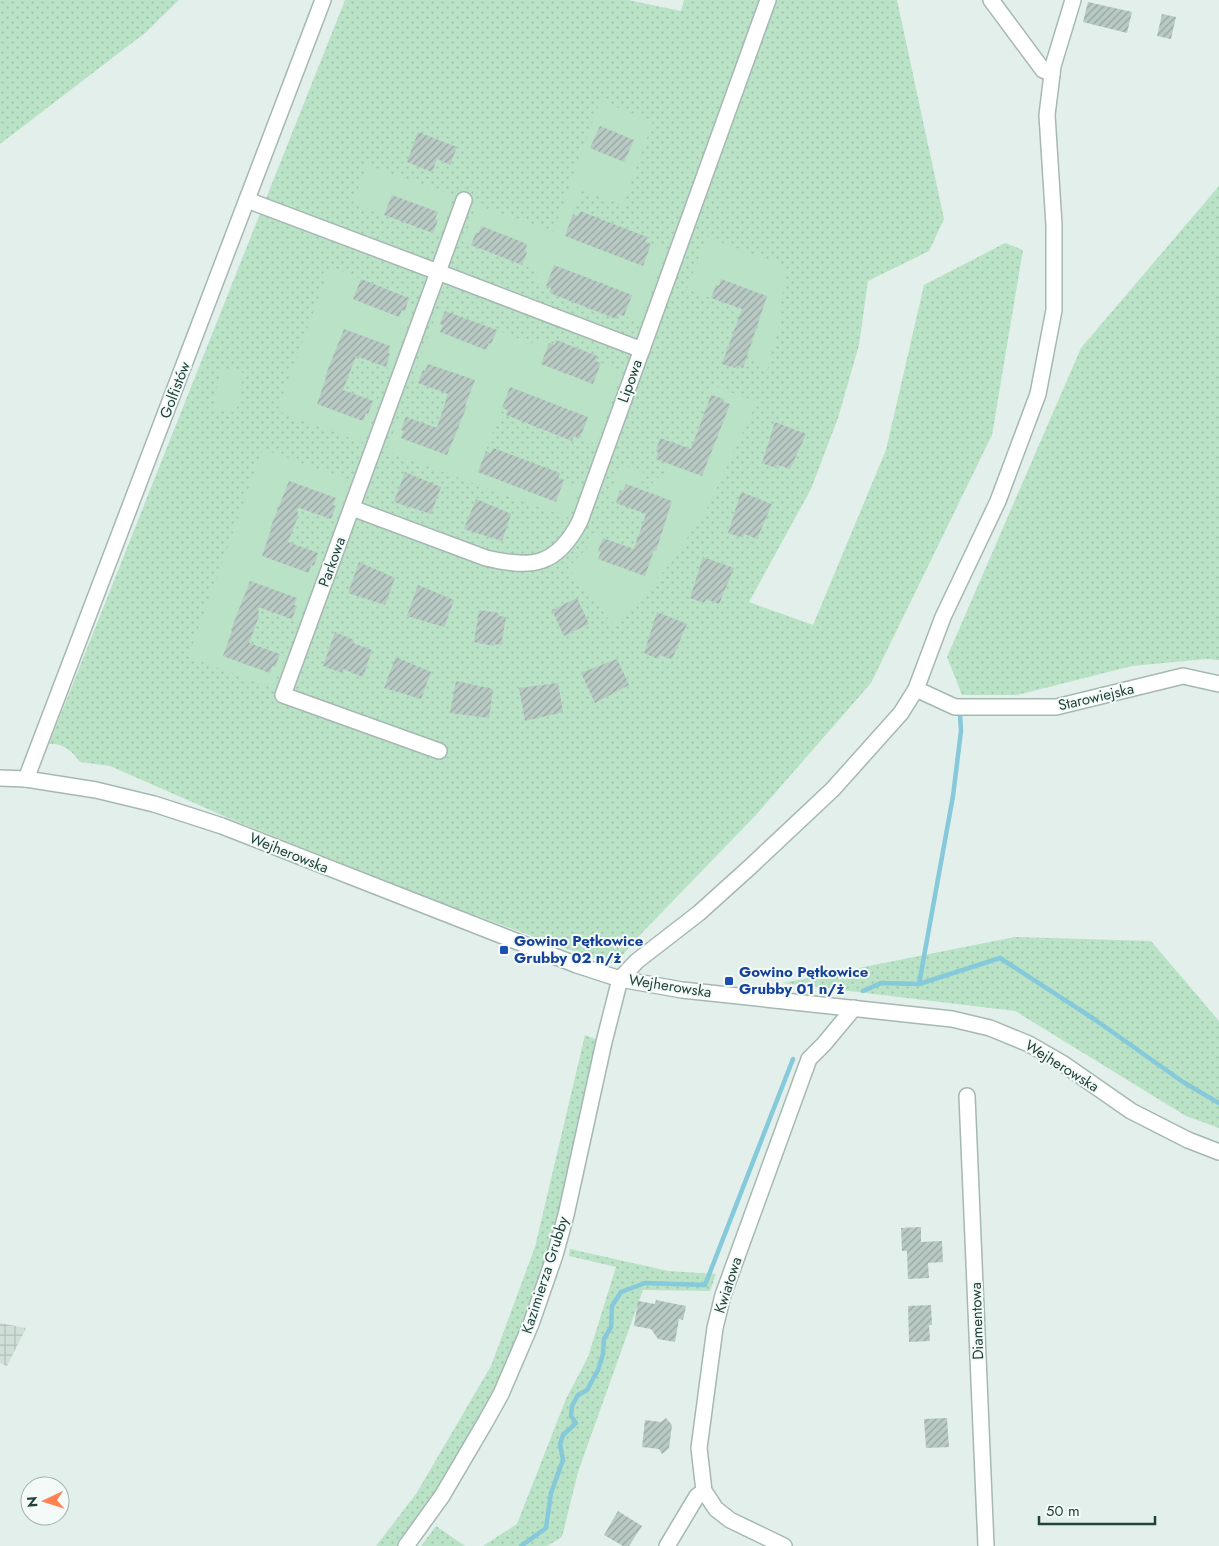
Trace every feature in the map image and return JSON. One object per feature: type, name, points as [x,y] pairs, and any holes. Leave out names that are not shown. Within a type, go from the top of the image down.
[{"type":"street","name":"Golfistów","points":[[26,779],[323,0]]},
{"type":"street","name":"Lipowa","points":[[352,508],[486,558],[509,564],[531,564],[548,559],[562,548],[572,536],[580,521],[768,0]]},
{"type":"street","points":[[991,0],[1043,70],[1052,74]]},
{"type":"street","points":[[620,979],[637,961],[699,913],[833,789],[901,713],[916,689],[943,617],[998,502],[1038,394],[1054,310],[1054,225],[1047,115],[1052,74],[1072,0]]},
{"type":"street","points":[[247,200],[642,350]]},
{"type":"street","name":"Parkowa","points":[[439,752],[283,696],[464,200]]},
{"type":"street","name":"Starowiejska","points":[[916,689],[955,707],[1056,707],[1183,676],[1219,684]]},
{"type":"street","name":"Wejherowska","points":[[0,778],[26,779],[96,790],[154,804],[222,826],[558,959],[620,979],[682,990],[952,1019],[999,1031],[1045,1053],[1131,1111],[1188,1140],[1219,1152]]},
{"type":"street","name":"Kazimierza Grubby","points":[[406,1546],[442,1496],[482,1429],[501,1394],[531,1324],[552,1264],[566,1215],[604,1042],[620,979]]},
{"type":"street","name":"Kwiatowa","points":[[777,1545],[730,1520],[716,1509],[704,1491],[699,1448],[715,1328],[723,1295],[809,1059],[854,1008]]},
{"type":"street","name":"Diamentowa","points":[[967,1096],[986,1546]]},
{"type":"street","points":[[666,1546],[698,1496],[704,1491]]},
{"type":"shaded area","points":[[0,1323],[26,1328],[7,1366],[0,1363]]},
{"type":"green space","points":[[0,0],[179,0],[145,33],[0,144]]},
{"type":"green space","points":[[345,0],[628,0],[681,11],[684,0],[897,0],[944,219],[929,251],[868,281],[859,345],[838,418],[811,489],[749,602],[813,625],[886,450],[924,285],[1005,243],[1023,250],[992,435],[871,683],[755,816],[638,937],[615,964],[564,948],[442,903],[233,820],[110,766],[80,762],[67,748],[49,744]]},
{"type":"green space","points":[[600,101],[653,121],[623,205],[582,190],[565,235],[651,244],[667,250],[640,322],[624,316],[632,294],[554,265],[546,286],[535,282],[539,271],[522,265],[527,252],[525,251],[527,244],[482,226],[479,233],[476,233],[471,245],[463,242],[476,205],[553,232]]},
{"type":"green space","points":[[367,165],[454,196],[440,236],[433,233],[437,221],[435,219],[437,212],[392,195],[384,215],[353,203]]},
{"type":"green space","points":[[1219,186],[1219,660],[1206,659],[1132,666],[1017,695],[962,695],[947,657],[1081,348]]},
{"type":"green space","points":[[706,237],[786,266],[778,329],[767,371],[748,355],[760,322],[757,321],[767,296],[722,279],[719,286],[716,285],[711,298],[687,289]]},
{"type":"green space","points":[[330,267],[361,279],[354,299],[399,317],[407,304],[414,307],[392,369],[386,367],[390,346],[344,329],[336,355],[333,354],[325,377],[327,378],[317,404],[368,414],[373,401],[379,403],[364,443],[277,411]]},
{"type":"green space","points":[[438,309],[445,311],[440,324],[443,325],[440,332],[486,350],[497,330],[532,344],[534,338],[549,343],[541,364],[593,384],[601,363],[623,371],[596,444],[580,438],[588,417],[510,387],[478,472],[555,501],[564,480],[581,487],[569,518],[386,451],[400,415],[406,417],[401,430],[404,431],[401,438],[447,455],[455,435],[455,429],[458,430],[467,407],[464,405],[474,380],[428,364],[425,371],[423,370],[418,383],[412,381]]},
{"type":"green space","points":[[221,368],[244,373],[236,413],[213,408]]},
{"type":"green space","points":[[714,386],[757,402],[709,505],[671,563],[615,627],[568,568],[587,548],[592,533],[603,538],[598,550],[601,552],[598,559],[645,576],[653,549],[656,550],[664,527],[662,526],[672,501],[649,492],[655,477],[662,479],[668,464],[702,476],[710,450],[713,451],[730,405],[723,402],[723,399],[711,395]]},
{"type":"green space","points":[[263,449],[351,481],[336,521],[331,519],[335,506],[333,505],[335,497],[289,481],[281,507],[278,506],[270,529],[311,565],[314,566],[318,553],[324,555],[299,622],[292,619],[297,607],[294,605],[297,598],[251,581],[242,607],[239,607],[231,630],[234,631],[223,656],[269,673],[272,666],[275,667],[280,654],[285,656],[273,688],[188,657]]},
{"type":"green space","points":[[620,465],[643,472],[638,488],[626,484],[623,491],[620,490],[616,503],[608,500]]},
{"type":"green space","points":[[1015,937],[1151,941],[1219,1021],[1219,1128],[1186,1116],[1015,1011],[783,983]]},
{"type":"green space","points":[[585,1035],[598,1040],[590,1079],[554,1234],[522,1326],[488,1404],[447,1477],[398,1546],[376,1546],[416,1494],[491,1366],[535,1247]]},
{"type":"green space","points":[[570,1249],[668,1271],[716,1274],[710,1291],[643,1290],[578,1472],[562,1537],[547,1546],[483,1546],[517,1524],[566,1399],[588,1357],[616,1267],[569,1256]]},
{"type":"green space","points":[[436,1526],[465,1546],[421,1546]]},
{"type":"building","points":[[1088,2],[1132,12],[1127,33],[1083,22]]},
{"type":"building","points":[[1162,14],[1176,17],[1171,39],[1157,36]]},
{"type":"building","points":[[600,126],[634,140],[624,162],[590,148]]},
{"type":"building","points":[[418,132],[457,147],[450,165],[437,159],[432,172],[407,162]]},
{"type":"building","points":[[392,195],[438,212],[435,219],[438,220],[433,233],[384,215]]},
{"type":"building","points":[[580,211],[647,237],[645,242],[651,244],[643,266],[565,236],[573,214],[578,216]]},
{"type":"building","points":[[481,226],[527,244],[525,251],[527,252],[522,265],[471,245],[476,232],[479,233]]},
{"type":"building","points":[[554,265],[632,295],[624,316],[618,314],[616,319],[550,293],[551,288],[546,286]]},
{"type":"building","points":[[361,279],[409,298],[405,311],[402,310],[399,317],[353,299]]},
{"type":"building","points":[[721,279],[767,296],[743,368],[722,364],[742,309],[711,298],[716,285],[719,286]]},
{"type":"building","points":[[445,311],[497,330],[491,344],[489,343],[486,350],[440,332],[443,325],[440,324]]},
{"type":"building","points":[[344,329],[390,346],[386,367],[356,356],[343,390],[373,401],[363,421],[317,404],[325,377]]},
{"type":"building","points":[[556,340],[597,356],[595,361],[601,363],[593,384],[541,364],[549,343],[555,345]]},
{"type":"building","points":[[428,364],[475,380],[465,406],[467,406],[447,455],[401,438],[404,431],[401,430],[406,417],[437,428],[448,394],[418,383],[423,370],[425,371]]},
{"type":"building","points":[[510,387],[588,417],[580,438],[574,436],[572,441],[506,415],[508,410],[502,408]]},
{"type":"building","points":[[711,395],[724,399],[723,402],[730,404],[702,476],[656,459],[660,438],[691,449]]},
{"type":"building","points":[[775,422],[806,434],[790,469],[777,465],[776,468],[762,463]]},
{"type":"building","points":[[493,448],[560,473],[558,478],[564,480],[556,502],[478,472],[486,451],[491,453]]},
{"type":"building","points":[[405,472],[441,487],[431,514],[394,502]]},
{"type":"building","points":[[289,481],[336,498],[333,505],[336,506],[331,519],[297,507],[298,516],[288,542],[318,553],[314,566],[311,565],[309,573],[262,556],[270,529]]},
{"type":"building","points":[[626,484],[672,501],[656,551],[654,550],[645,576],[598,559],[601,552],[598,551],[603,538],[634,549],[646,514],[616,503],[620,490],[623,491]]},
{"type":"building","points":[[741,492],[772,504],[757,539],[744,534],[743,538],[728,533]]},
{"type":"building","points":[[476,499],[511,514],[502,541],[464,529]]},
{"type":"building","points":[[703,557],[734,568],[719,604],[706,599],[704,603],[690,598]]},
{"type":"building","points":[[359,562],[395,578],[385,605],[348,593]]},
{"type":"building","points":[[250,581],[297,598],[294,605],[297,606],[292,619],[258,607],[259,616],[249,643],[280,654],[275,667],[272,666],[270,673],[223,656]]},
{"type":"building","points":[[418,585],[454,600],[444,627],[407,616]]},
{"type":"building","points":[[577,598],[589,624],[564,636],[552,610]]},
{"type":"building","points":[[479,610],[499,613],[499,616],[506,617],[501,645],[494,644],[494,646],[474,642]]},
{"type":"building","points":[[657,612],[687,624],[672,659],[659,655],[658,659],[644,653]]},
{"type":"building","points":[[335,632],[354,640],[353,643],[372,650],[363,677],[343,669],[342,673],[323,666]]},
{"type":"building","points":[[396,657],[431,672],[421,699],[384,688]]},
{"type":"building","points":[[617,659],[629,685],[595,703],[581,673]]},
{"type":"building","points":[[456,681],[493,689],[489,718],[450,713]]},
{"type":"building","points":[[558,683],[563,712],[525,721],[519,688]]},
{"type":"building","points":[[921,1227],[921,1242],[942,1241],[943,1262],[928,1263],[929,1278],[908,1279],[907,1251],[902,1251],[901,1228]]},
{"type":"building","points":[[656,1300],[686,1306],[683,1320],[679,1319],[675,1342],[658,1339],[651,1329],[634,1326],[638,1301],[655,1304]]},
{"type":"building","points":[[931,1305],[932,1325],[929,1325],[930,1341],[909,1342],[908,1306]]},
{"type":"building","points":[[666,1418],[672,1425],[669,1448],[662,1454],[659,1449],[642,1447],[645,1420],[661,1422]]},
{"type":"building","points":[[947,1418],[949,1447],[926,1448],[924,1419]]},
{"type":"building","points":[[618,1511],[642,1526],[629,1546],[623,1546],[604,1535]]},
{"type":"waterway","points":[[919,984],[953,796],[961,731],[960,714]]},
{"type":"waterway","points":[[863,991],[881,983],[919,984],[1000,958],[1094,1019],[1183,1082],[1219,1103]]},
{"type":"waterway","points":[[521,1546],[546,1528],[551,1493],[563,1460],[560,1444],[563,1435],[576,1423],[571,1416],[572,1406],[578,1395],[587,1390],[598,1370],[603,1354],[604,1339],[611,1327],[612,1306],[621,1292],[645,1283],[705,1285],[793,1059]]},
{"type":"place","name":"Gowino Pętkowice Grubby 02 n/ż","points":[[504,950]]},
{"type":"place","name":"Gowino Pętkowice Grubby 01 n/ż","points":[[729,981]]}]
